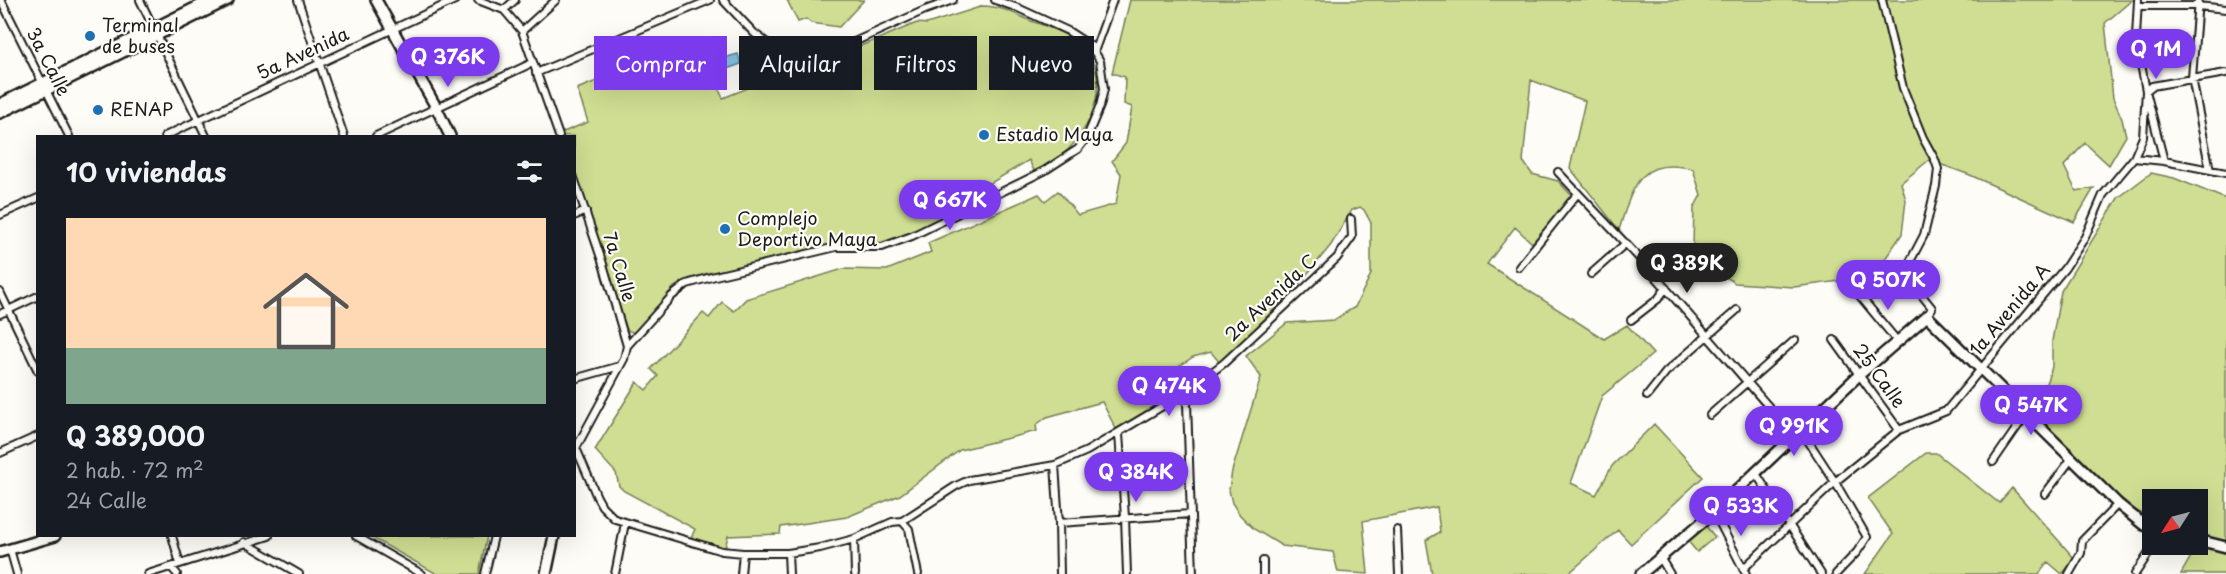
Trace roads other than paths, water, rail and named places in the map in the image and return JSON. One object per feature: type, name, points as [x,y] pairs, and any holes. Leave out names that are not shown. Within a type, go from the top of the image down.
[{"type":"street","name":"3a Calle","points":[[1,0],[3,13],[68,135]]},
{"type":"street","points":[[140,0],[206,135]]},
{"type":"street","points":[[155,32],[212,0]]},
{"type":"street","points":[[0,104],[44,86],[155,32],[228,0]]},
{"type":"street","points":[[297,0],[344,135]]},
{"type":"street","points":[[376,0],[450,135]]},
{"type":"street","name":"5a Avenida","points":[[167,135],[455,0]]},
{"type":"street","points":[[478,0],[504,10],[522,31],[559,135]]},
{"type":"street","points":[[504,10],[515,0]]},
{"type":"street","points":[[522,31],[556,0]]},
{"type":"street","points":[[536,73],[710,0]]},
{"type":"street","points":[[723,0],[754,33],[775,49],[787,53],[805,53],[843,47],[925,10],[953,0]]},
{"type":"street","points":[[995,0],[1018,8],[1075,36]]},
{"type":"street","points":[[1094,44],[1113,0]]},
{"type":"street","points":[[1641,574],[1714,512],[1860,374],[1927,316],[1932,308],[1904,273],[1924,235],[1938,169],[1902,88],[1882,0]]},
{"type":"street","points":[[2164,161],[2146,91],[2136,37],[2138,3],[2198,3],[2226,9]]},
{"type":"street","points":[[2198,3],[2192,78],[2210,170]]},
{"type":"street","points":[[615,574],[625,523],[615,519],[602,506],[576,448],[620,366],[627,346],[672,296],[687,284],[836,247],[882,247],[912,236],[1066,158],[1078,149],[1087,137],[1100,106],[1104,89],[1103,75],[1100,61],[1094,52]]},
{"type":"street","points":[[378,135],[532,63]]},
{"type":"street","points":[[2226,73],[2152,86],[2146,91],[2143,137],[2134,158],[2164,161],[2226,173]]},
{"type":"street","points":[[0,113],[44,86]]},
{"type":"street","name":"1a Avenida A","points":[[1745,571],[1835,482],[1899,430],[1946,411],[2065,268],[2085,237],[2103,195],[2134,158]]},
{"type":"street","points":[[1558,172],[1626,243],[1747,383],[1798,434],[1835,482],[1867,537],[1857,552],[1836,574]]},
{"type":"street","name":"7a Calle","points":[[576,184],[627,346]]},
{"type":"street","points":[[1519,267],[1578,193]]},
{"type":"street","points":[[0,215],[36,199]]},
{"type":"street","points":[[576,215],[586,212]]},
{"type":"street","name":"2a Avenida C","points":[[625,523],[704,547],[743,553],[788,553],[820,548],[854,538],[892,522],[902,521],[969,480],[1055,465],[1119,434],[1183,394],[1224,363],[1335,259],[1352,237],[1351,219]]},
{"type":"street","points":[[1591,274],[1626,243]]},
{"type":"street","points":[[1631,320],[1658,299],[1666,288]]},
{"type":"street","points":[[0,292],[36,367]]},
{"type":"street","points":[[1860,296],[1898,342]]},
{"type":"street","points":[[0,314],[36,297]]},
{"type":"street","points":[[1647,396],[1666,372],[1737,310]]},
{"type":"street","points":[[1927,316],[2118,504],[2142,523]]},
{"type":"street","points":[[1710,415],[1795,340]]},
{"type":"street","name":"25 Calle","points":[[1834,340],[1899,430]]},
{"type":"street","points":[[576,378],[620,366]]},
{"type":"street","points":[[1183,394],[1187,403],[1193,574]]},
{"type":"street","points":[[1993,462],[2027,412]]},
{"type":"street","points":[[1119,434],[1127,574]]},
{"type":"street","points":[[0,453],[36,437]]},
{"type":"street","points":[[2045,494],[2072,458]]},
{"type":"street","points":[[1055,465],[1060,574]]},
{"type":"street","points":[[1755,472],[1821,574]]},
{"type":"street","points":[[2068,574],[2081,553],[2082,541],[2118,504]]},
{"type":"street","points":[[1714,512],[1745,571]]},
{"type":"street","points":[[1059,523],[1190,514]]},
{"type":"street","points":[[902,521],[909,529],[918,574]]},
{"type":"street","points":[[1397,530],[1399,574]]},
{"type":"street","points":[[17,574],[5,551],[52,537]]},
{"type":"street","points":[[172,537],[180,564]]},
{"type":"street","points":[[148,574],[265,537]]},
{"type":"street","points":[[358,537],[422,574]]},
{"type":"street","points":[[485,574],[494,537]]},
{"type":"street","points":[[546,574],[554,537]]},
{"type":"street","points":[[854,538],[855,574]]},
{"type":"street","points":[[244,542],[298,574]]},
{"type":"street","points":[[2208,542],[2226,547]]},
{"type":"street","points":[[741,574],[743,553]]},
{"type":"street","points":[[788,553],[789,574]]},
{"type":"street","points":[[2135,574],[2149,555]]},
{"type":"street","points":[[1661,559],[1670,574]]},
{"type":"street","points":[[1263,561],[1263,574]]},
{"type":"street","points":[[171,567],[177,574]]},
{"type":"water","points":[[738,54],[739,65],[727,69],[727,57]]},
{"type":"place","name":"Terminal de buses","points":[[90,36]]},
{"type":"place","name":"RENAP","points":[[98,110]]},
{"type":"place","name":"Estadio Maya","points":[[984,135]]},
{"type":"place","name":"Complejo Deportivo Maya","points":[[725,229]]}]
